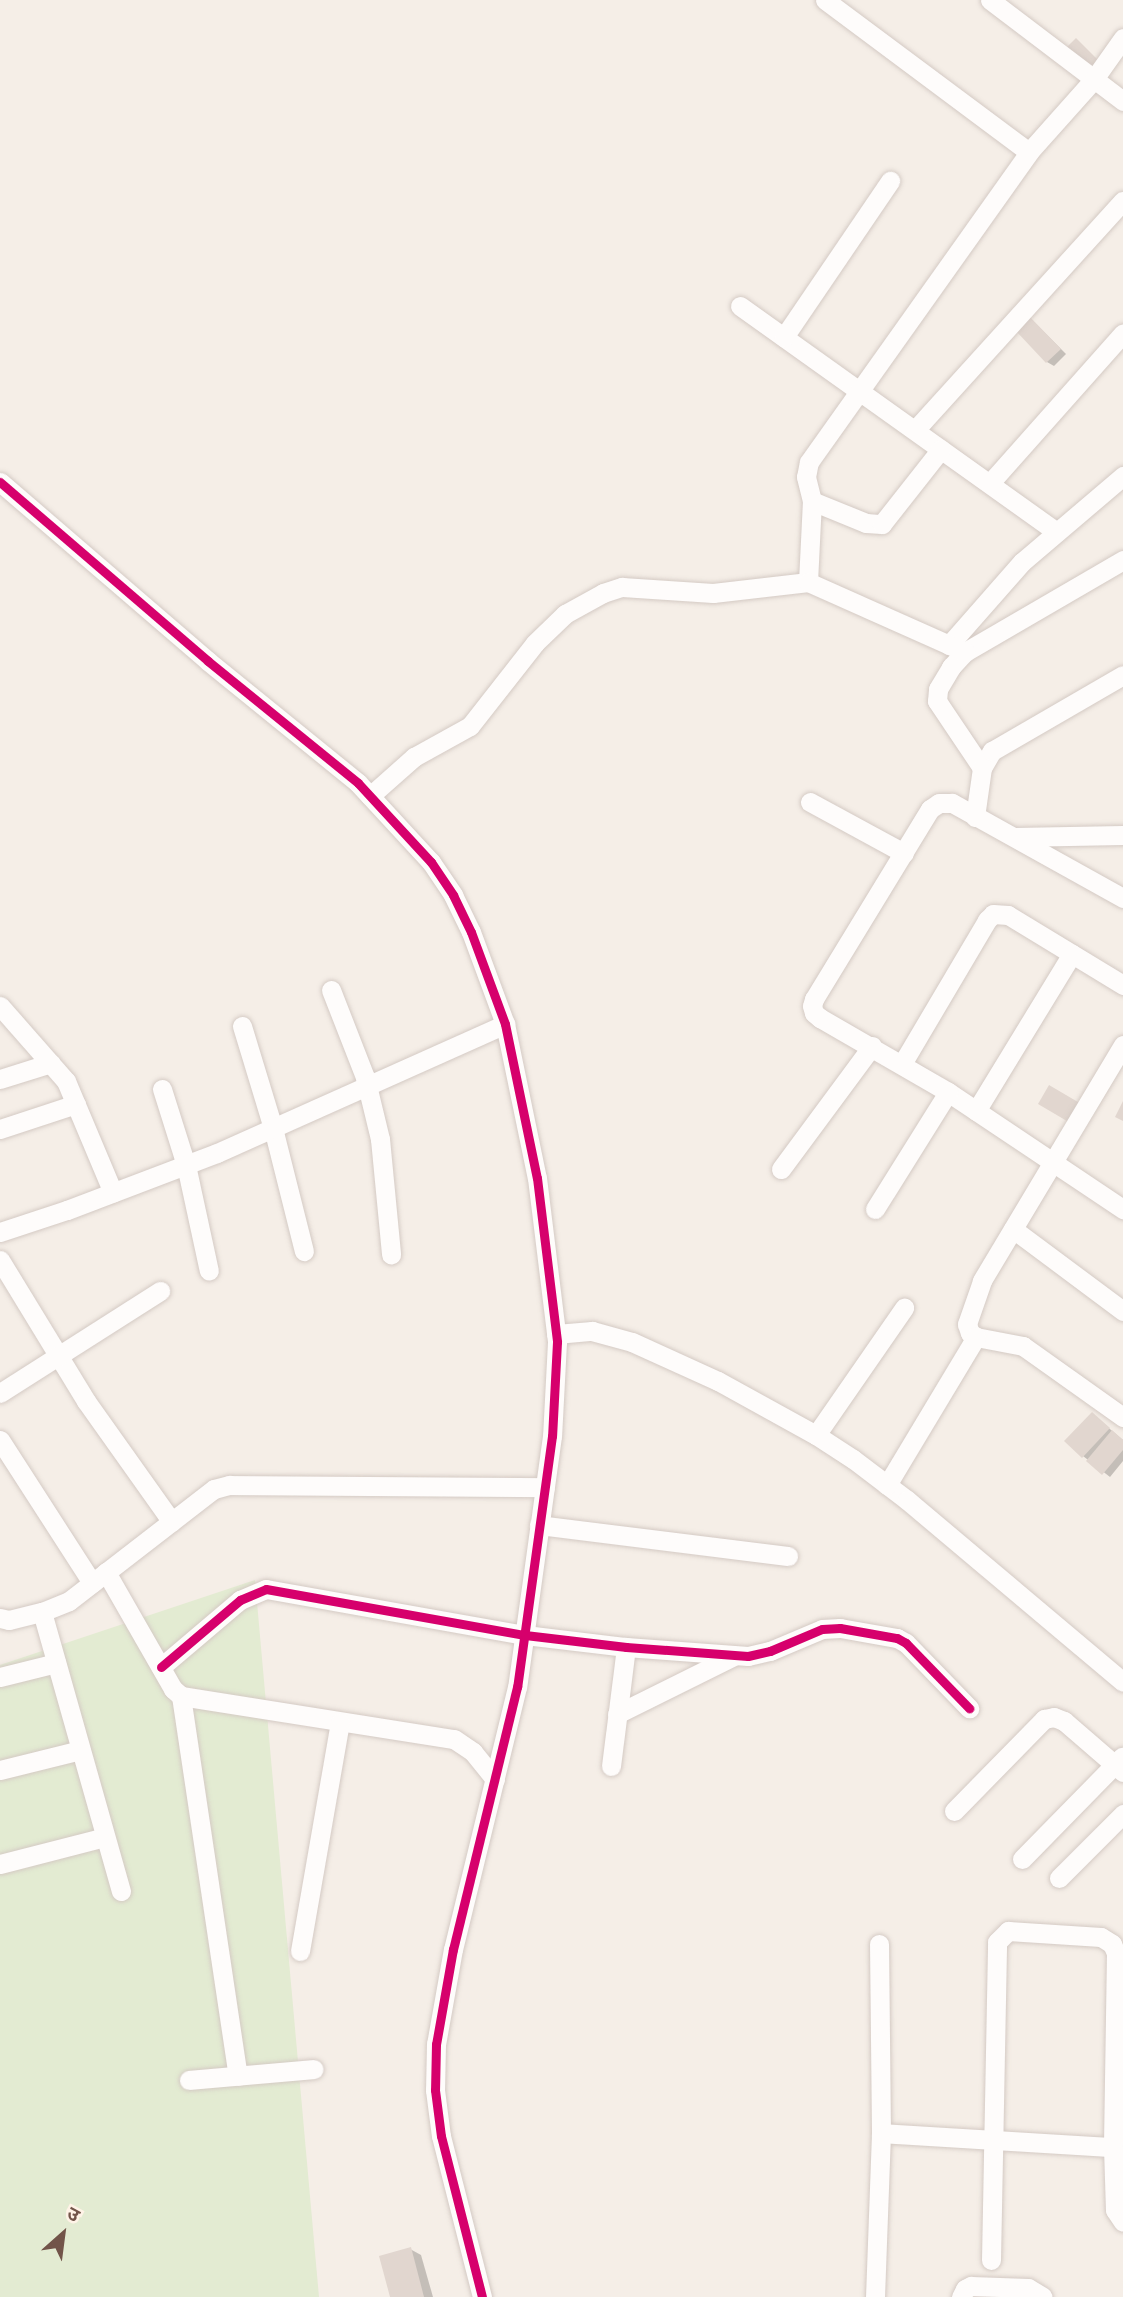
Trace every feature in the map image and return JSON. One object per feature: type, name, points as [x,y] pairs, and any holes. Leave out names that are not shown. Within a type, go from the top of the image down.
[{"type":"street","points":[[825,0],[1029,152]]},
{"type":"street","points":[[990,0],[1123,101]]},
{"type":"street","points":[[808,582],[812,501],[806,477],[809,461],[1029,152],[1094,79],[1123,38]]},
{"type":"street","points":[[784,337],[890,181]]},
{"type":"street","points":[[915,430],[1123,201]]},
{"type":"street","points":[[740,306],[1056,532]]},
{"type":"street","points":[[990,483],[1123,333]]},
{"type":"street","points":[[812,501],[866,523],[882,524],[941,449]]},
{"type":"street","points":[[982,768],[936,696],[951,667],[957,648],[1007,576],[1123,476]]},
{"type":"street","points":[[0,482],[370,796],[431,862],[453,895],[471,932],[505,1024],[537,1178],[556,1334],[552,1436],[526,1634],[517,1687],[453,1950],[436,2044],[435,2090],[441,2136],[482,2297]]},
{"type":"street","points":[[957,648],[1123,560]]},
{"type":"street","points":[[370,796],[414,757],[470,726],[549,627],[565,614],[603,593],[633,587],[713,593],[808,582],[957,648]]},
{"type":"street","points":[[975,817],[982,768],[992,751],[1123,675]]},
{"type":"street","points":[[810,802],[904,853]]},
{"type":"street","points":[[1123,898],[952,803],[939,803],[930,809],[812,1006],[820,1018],[948,1092],[1123,1209]]},
{"type":"street","points":[[1014,837],[1123,835]]},
{"type":"street","points":[[902,1064],[993,914],[1008,915],[1123,985]]},
{"type":"street","points":[[976,1111],[1072,954]]},
{"type":"street","points":[[331,990],[368,1087],[380,1139],[391,1254]]},
{"type":"street","points":[[0,1006],[66,1081],[113,1193]]},
{"type":"street","points":[[0,1232],[186,1165],[368,1087],[505,1024]]},
{"type":"street","points":[[243,1026],[273,1128],[304,1251]]},
{"type":"street","points":[[1123,1045],[982,1281],[969,1312],[968,1330],[976,1337],[1023,1346],[1123,1417]]},
{"type":"street","points":[[781,1169],[872,1046]]},
{"type":"street","points":[[0,1079],[51,1063]]},
{"type":"street","points":[[162,1089],[186,1165],[209,1271]]},
{"type":"street","points":[[875,1209],[948,1092]]},
{"type":"street","points":[[0,1129],[76,1104]]},
{"type":"street","points":[[1013,1229],[1123,1311]]},
{"type":"street","points":[[0,1260],[86,1401],[172,1521]]},
{"type":"street","points":[[0,1394],[160,1291]]},
{"type":"street","points":[[816,1435],[904,1308]]},
{"type":"street","points":[[556,1334],[592,1331],[632,1342],[718,1381],[816,1435],[887,1485],[1123,1682]]},
{"type":"street","points":[[887,1485],[976,1337]]},
{"type":"street","points":[[0,1440],[181,1696],[238,2076]]},
{"type":"street","points":[[0,1618],[9,1620],[42,1612],[69,1601],[214,1489],[249,1483],[545,1487]]},
{"type":"street","points":[[540,1525],[788,1556]]},
{"type":"street","points":[[161,1667],[240,1600],[266,1589],[526,1634],[626,1647],[748,1656],[831,1628],[897,1638],[914,1648],[969,1708]]},
{"type":"street","points":[[42,1612],[121,1891]]},
{"type":"street","points":[[611,1766],[626,1647]]},
{"type":"street","points":[[617,1714],[735,1655]]},
{"type":"street","points":[[0,1677],[56,1663]]},
{"type":"street","points":[[181,1696],[454,1738],[473,1752],[495,1779]]},
{"type":"street","points":[[954,1811],[1034,1726],[1044,1718],[1054,1717],[1065,1721],[1120,1764],[1023,1858]]},
{"type":"street","points":[[300,1951],[340,1722]]},
{"type":"street","points":[[0,1770],[81,1750]]},
{"type":"street","points":[[1059,1878],[1123,1814]]},
{"type":"street","points":[[0,1864],[105,1837]]},
{"type":"street","points":[[991,2260],[995,2140],[996,1942],[1008,1931],[1101,1937],[1112,1944],[1116,1953],[1113,2147],[1115,2210],[1123,2222]]},
{"type":"street","points":[[875,2297],[881,2133],[879,1944]]},
{"type":"street","points":[[189,2080],[314,2069]]},
{"type":"street","points":[[881,2133],[1113,2147]]},
{"type":"street","points":[[961,2297],[965,2289],[971,2286],[1028,2288],[1042,2297]]},
{"type":"green space","points":[[255,1580],[319,2297],[0,2297],[0,1665]]},
{"type":"building","points":[[1076,38],[1102,64],[1091,75],[1064,50]]},
{"type":"building","points":[[1029,316],[1061,349],[1046,363],[1015,330]]},
{"type":"building","points":[[1049,1085],[1083,1105],[1072,1124],[1038,1104]]},
{"type":"building","points":[[1123,1101],[1123,1121],[1115,1117]]},
{"type":"building","points":[[1092,1412],[1110,1428],[1082,1458],[1064,1441]]},
{"type":"building","points":[[1112,1430],[1123,1440],[1123,1450],[1102,1475],[1086,1461]]},
{"type":"building","points":[[411,2247],[424,2297],[390,2297],[379,2256]]},
{"type":"cycle path","points":[[0,482],[208,661],[358,783],[431,862],[453,895],[471,932],[505,1024],[537,1178],[557,1342],[552,1436],[517,1687],[453,1949],[436,2044],[435,2090],[441,2136],[482,2297]]},
{"type":"cycle path","points":[[161,1667],[240,1600],[266,1589],[525,1635],[626,1647],[748,1656],[770,1651],[822,1629],[840,1628],[897,1638],[906,1643],[969,1708]]}]
